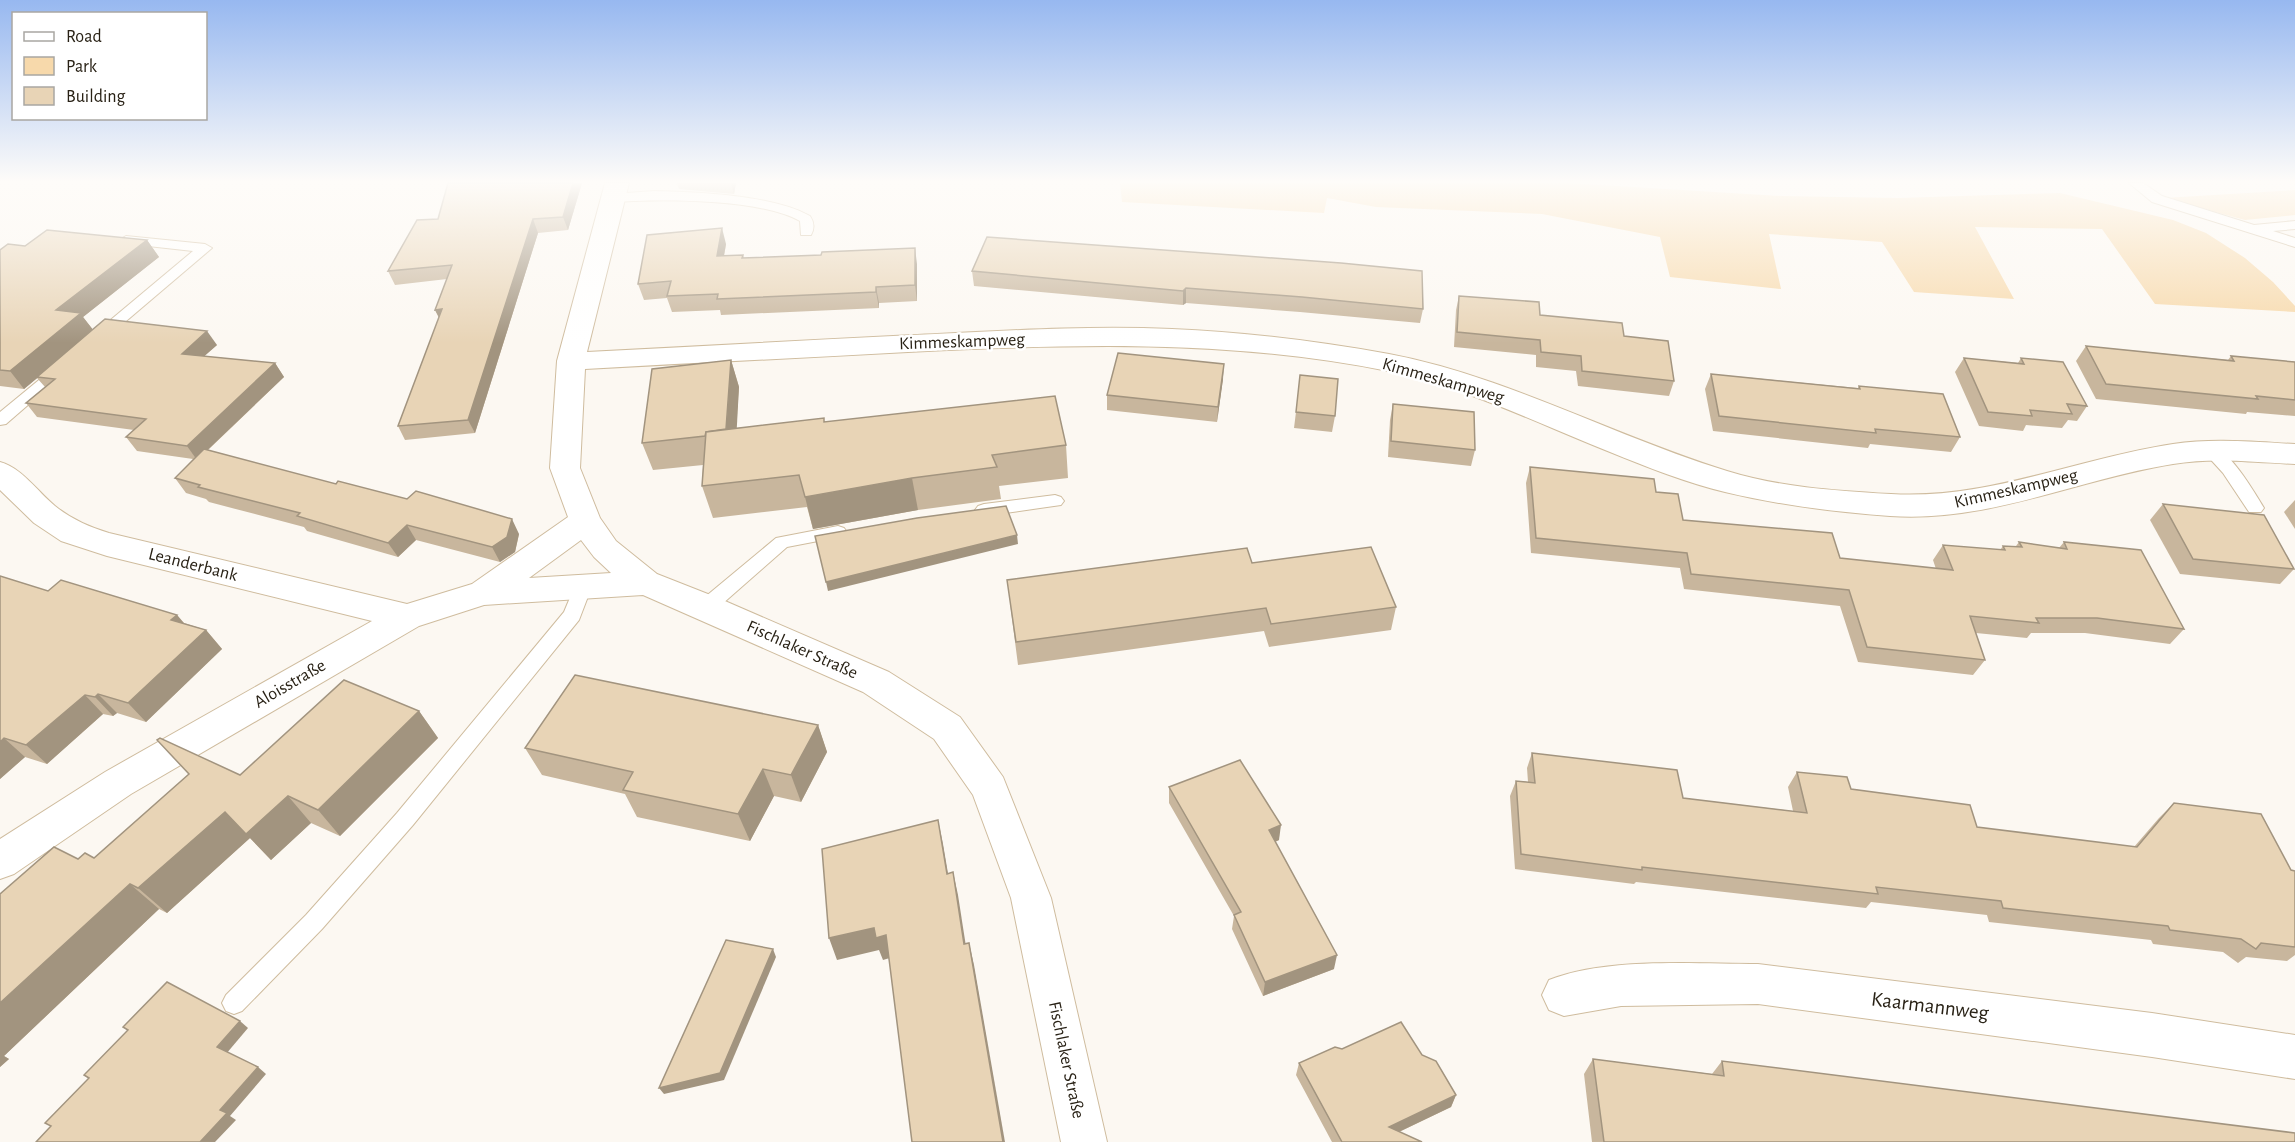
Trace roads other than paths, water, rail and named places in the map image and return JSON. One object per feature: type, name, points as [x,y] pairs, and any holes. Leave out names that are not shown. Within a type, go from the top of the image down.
[{"type":"street","name":"Fischlaker Straße","points":[[603,236],[571,361],[565,468],[585,521],[605,549],[645,582],[876,682],[947,728],[989,788],[1031,898],[1084,1142]]},
{"type":"street","name":"Kimmeskampweg","points":[[571,361],[1029,338],[1169,337],[1262,344],[1391,363],[1463,383],[1623,446],[1725,482],[1787,494],[1891,505],[1941,506],[1984,500],[2171,454],[2210,450],[2295,454]]},
{"type":"street","name":"Leanderbank","points":[[0,472],[45,516],[72,534],[407,617]]},
{"type":"street","name":"Aloisstraße","points":[[0,861],[118,783],[407,617],[484,593],[585,521]]},
{"type":"street","points":[[484,593],[645,582]]},
{"type":"street","name":"Kaarmannweg","points":[[1564,995],[1621,986],[1758,984],[2152,1035],[2295,1057]]},
{"type":"lane","points":[[2277,237],[2283,236]]},
{"type":"lane","points":[[2277,237],[2295,243]]},
{"type":"lane","points":[[89,345],[205,248],[114,238]]},
{"type":"lane","points":[[0,420],[71,360]]},
{"type":"lane","points":[[2210,450],[2229,469],[2255,508]]},
{"type":"lane","points":[[964,512],[1055,501]]},
{"type":"lane","points":[[706,607],[782,542],[850,530]]},
{"type":"lane","points":[[234,1002],[314,922],[405,819],[572,615],[583,586]]}]
